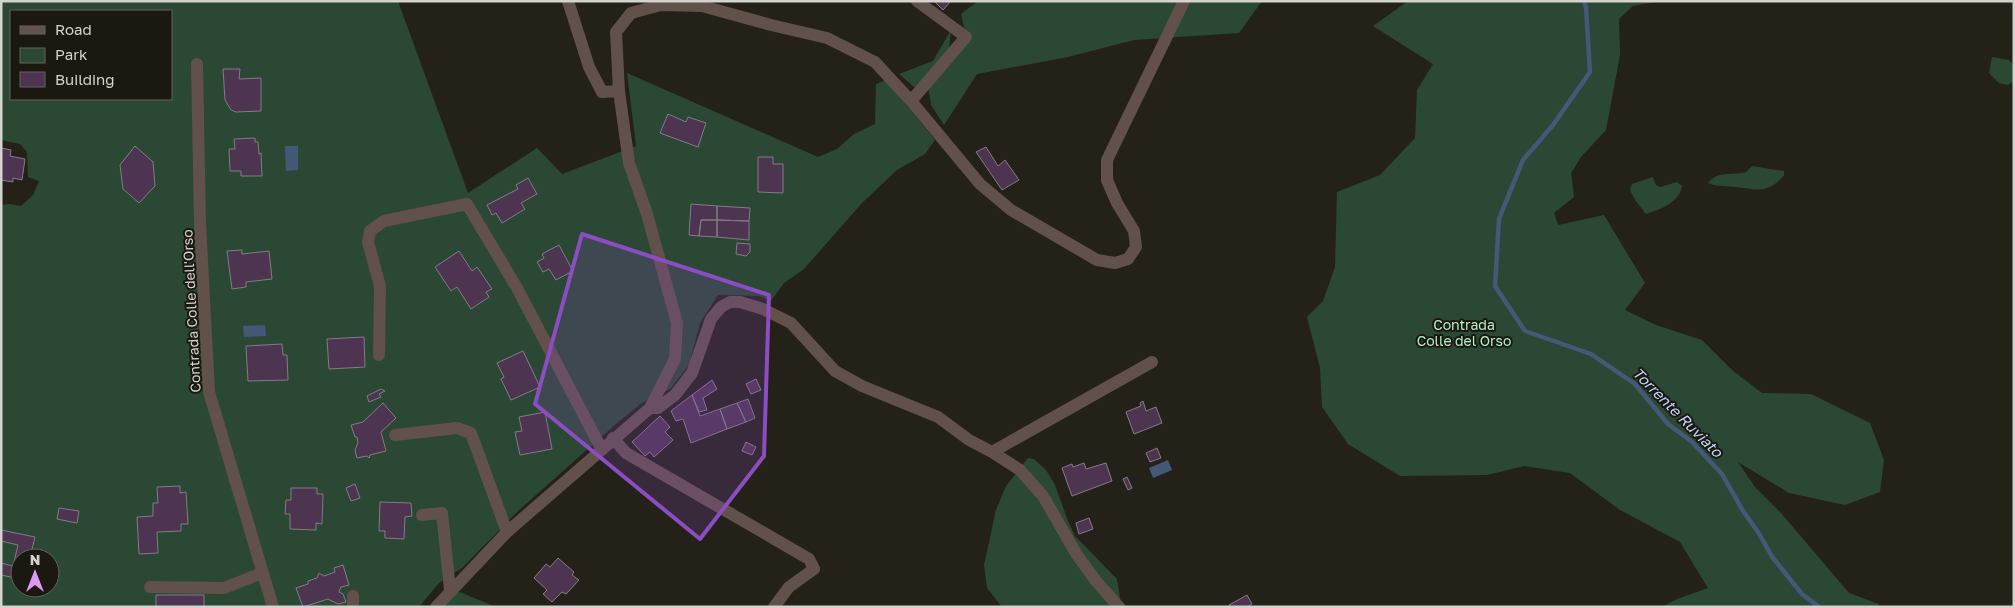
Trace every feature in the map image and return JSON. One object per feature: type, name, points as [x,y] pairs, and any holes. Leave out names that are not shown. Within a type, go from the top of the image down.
[{"type":"street","points":[[568,1],[589,67],[602,92],[619,91]]},
{"type":"street","points":[[910,101],[966,37],[917,1]]},
{"type":"street","points":[[436,607],[450,590],[507,532],[601,448],[650,408],[675,359],[677,323],[647,214],[629,163],[619,91],[616,32],[631,13],[661,4],[701,4],[771,25],[827,38],[875,62],[980,184],[1011,210],[1097,260],[1115,263],[1128,259],[1136,247],[1134,231],[1106,180],[1106,160],[1184,1]]},
{"type":"street","name":"Contrada Colle dell'Orso","points":[[197,64],[200,223],[209,392],[273,607]]},
{"type":"street","points":[[379,355],[380,286],[368,242],[370,231],[384,221],[467,204],[517,288],[601,448]]},
{"type":"street","points":[[650,408],[658,408],[675,395],[692,373],[711,319],[721,307],[730,302],[740,302],[763,309],[791,322],[835,371],[862,386],[938,418],[969,440],[1020,470],[1043,496],[1077,555],[1096,581],[1119,607]]},
{"type":"street","points":[[992,452],[1152,362]]},
{"type":"street","points":[[395,435],[457,428],[471,433],[507,532]]},
{"type":"street","points":[[613,438],[626,453],[809,559],[814,569],[788,587],[774,607]]},
{"type":"street","points":[[422,515],[442,513],[450,590]]},
{"type":"street","points":[[150,587],[224,588],[262,573]]},
{"type":"highlighted area","points":[[582,234],[769,295],[764,456],[700,539],[535,404]]},
{"type":"green space","points":[[1,1],[398,1],[468,193],[537,148],[562,174],[636,146],[627,73],[818,157],[837,149],[854,134],[875,124],[876,84],[886,80],[935,140],[925,154],[897,170],[862,203],[804,269],[784,283],[771,301],[759,296],[718,295],[700,323],[689,365],[670,389],[642,403],[617,423],[518,511],[462,568],[439,583],[419,607],[1,607],[1,205],[21,206],[33,195],[39,181],[28,177],[27,152],[20,144],[1,140]]},
{"type":"green space","points":[[978,1],[1262,1],[1239,33],[1134,40],[1068,57],[977,74],[944,125],[931,105],[928,86],[967,40],[961,14]]},
{"type":"green space","name":"Contrada Colle del Orso","points":[[1408,1],[1660,1],[1633,6],[1619,19],[1620,55],[1606,130],[1581,157],[1571,173],[1574,197],[1554,213],[1558,225],[1604,215],[1645,283],[1625,310],[1656,325],[1702,340],[1732,370],[1762,393],[1811,394],[1870,423],[1884,460],[1880,492],[1845,505],[1789,493],[1738,462],[1755,487],[1781,513],[1849,593],[1879,604],[1879,607],[1662,607],[1677,599],[1708,588],[1680,542],[1620,510],[1570,473],[1524,466],[1487,475],[1400,476],[1348,444],[1322,407],[1320,368],[1307,317],[1323,301],[1335,267],[1337,192],[1380,175],[1415,138],[1417,90],[1433,64],[1373,26]]},
{"type":"green space","points":[[951,30],[949,48],[922,83],[914,87],[899,74],[933,61]]},
{"type":"green space","points":[[1992,57],[2009,60],[2014,65],[2014,81],[2008,85],[1999,83],[1989,73]]},
{"type":"green space","points":[[1752,166],[1784,171],[1784,175],[1773,186],[1761,189],[1719,186],[1708,183],[1716,176],[1746,172]]},
{"type":"green space","points":[[1653,177],[1656,185],[1660,187],[1677,182],[1682,186],[1673,201],[1646,214],[1630,190],[1632,184]]},
{"type":"green space","points":[[1028,458],[1034,459],[1046,470],[1055,485],[1075,536],[1117,579],[1120,598],[1118,607],[1002,607],[987,588],[984,565],[996,510],[1006,486]]},
{"type":"green space","points":[[457,591],[496,607],[443,607]]},
{"type":"water","points":[[285,146],[298,146],[298,170],[286,171]]},
{"type":"water","points":[[265,325],[266,336],[244,337],[243,326]]},
{"type":"water","points":[[1168,460],[1172,470],[1153,478],[1149,468]]},
{"type":"building","points":[[934,1],[951,1],[943,10]]},
{"type":"building","points":[[223,69],[240,69],[239,79],[261,78],[261,111],[236,112],[231,110],[225,100]]},
{"type":"building","points":[[668,114],[686,122],[688,117],[706,123],[698,147],[660,133]]},
{"type":"building","points":[[255,138],[255,142],[258,142],[259,154],[261,153],[262,176],[241,176],[241,171],[230,171],[229,149],[235,149],[234,139]]},
{"type":"building","points":[[135,146],[153,162],[155,186],[139,203],[123,189],[120,165]]},
{"type":"building","points":[[986,147],[998,166],[1005,160],[1019,180],[1002,190],[976,152]]},
{"type":"building","points":[[1,148],[11,150],[10,156],[25,159],[22,180],[13,178],[13,182],[1,180]]},
{"type":"building","points":[[758,157],[773,157],[773,164],[783,164],[783,193],[758,192]]},
{"type":"building","points":[[528,178],[537,194],[521,203],[525,209],[502,223],[496,213],[492,215],[487,205],[518,189],[516,185]]},
{"type":"building","points":[[691,204],[717,206],[717,220],[701,220],[699,236],[689,235]]},
{"type":"building","points":[[717,206],[750,208],[749,221],[717,220]]},
{"type":"building","points":[[701,220],[717,220],[717,237],[699,236]]},
{"type":"building","points":[[717,220],[749,221],[749,240],[717,237]]},
{"type":"building","points":[[737,243],[750,244],[750,252],[746,256],[736,254]]},
{"type":"building","points":[[559,245],[573,271],[556,280],[549,269],[543,272],[537,262],[544,258],[542,254]]},
{"type":"building","points":[[242,250],[242,254],[269,251],[272,279],[246,282],[246,287],[232,289],[227,251]]},
{"type":"building","points":[[459,251],[472,271],[477,267],[492,289],[486,292],[489,297],[471,309],[457,287],[451,291],[435,267]]},
{"type":"building","points":[[364,337],[365,367],[329,369],[327,339]]},
{"type":"building","points":[[282,344],[283,355],[287,355],[288,380],[248,381],[246,346]]},
{"type":"building","points":[[523,351],[540,387],[511,400],[501,379],[504,377],[497,363]]},
{"type":"building","points":[[756,379],[761,390],[751,394],[746,384]]},
{"type":"building","points":[[712,380],[717,389],[703,398],[707,410],[699,412],[692,395]]},
{"type":"building","points":[[381,389],[385,391],[379,394],[381,397],[369,402],[367,396]]},
{"type":"building","points":[[692,395],[700,416],[720,409],[727,429],[691,443],[683,419],[676,421],[671,411]]},
{"type":"building","points":[[748,399],[755,418],[746,422],[737,403]]},
{"type":"building","points":[[1143,401],[1146,411],[1156,407],[1162,423],[1134,434],[1126,412],[1141,406],[1140,403]]},
{"type":"building","points":[[383,403],[396,418],[381,432],[386,451],[370,455],[369,458],[367,456],[357,458],[355,450],[358,443],[357,437],[355,437],[351,425],[363,422]]},
{"type":"building","points":[[737,403],[746,422],[727,429],[720,409]]},
{"type":"building","points":[[545,412],[552,449],[520,455],[515,432],[522,431],[519,417]]},
{"type":"building","points":[[660,416],[670,427],[665,432],[673,440],[654,457],[650,452],[645,456],[632,442]]},
{"type":"building","points":[[746,442],[756,447],[752,455],[742,451]]},
{"type":"building","points":[[1157,448],[1161,458],[1150,462],[1146,453]]},
{"type":"building","points":[[1084,463],[1086,469],[1106,463],[1112,481],[1072,496],[1062,468],[1072,464],[1073,467]]},
{"type":"building","points":[[1127,477],[1132,488],[1128,490],[1123,479]]},
{"type":"building","points":[[355,484],[360,498],[351,501],[346,488]]},
{"type":"building","points":[[180,486],[180,493],[186,492],[188,524],[181,524],[181,531],[157,532],[158,553],[139,554],[137,517],[153,516],[153,503],[158,503],[157,487]]},
{"type":"building","points":[[291,488],[317,488],[317,494],[323,494],[322,524],[316,523],[316,530],[290,529],[290,514],[285,514],[286,500],[291,500]]},
{"type":"building","points":[[380,502],[411,503],[412,516],[405,517],[404,539],[385,538],[385,531],[379,531]]},
{"type":"building","points":[[59,508],[79,511],[77,523],[57,519]]},
{"type":"building","points":[[1089,518],[1093,529],[1079,534],[1076,523]]},
{"type":"building","points":[[1,530],[35,537],[32,548],[17,548],[18,545],[1,541]]},
{"type":"building","points":[[558,558],[574,572],[572,575],[579,580],[566,594],[562,592],[552,602],[543,594],[547,590],[534,578],[546,564],[550,567]]},
{"type":"building","points":[[1,563],[10,565],[10,577],[1,575]]},
{"type":"building","points":[[343,565],[349,585],[341,587],[339,592],[343,594],[346,602],[338,604],[328,599],[303,607],[296,588],[308,584],[308,581],[317,578],[319,573],[324,576],[335,572],[334,568]]},
{"type":"building","points":[[156,595],[204,595],[204,607],[156,607]]},
{"type":"building","points":[[1247,595],[1252,604],[1247,607],[1230,607],[1229,605]]},
{"type":"waterway","name":"Torrente Ruviato","points":[[1584,1],[1590,72],[1553,125],[1523,160],[1499,219],[1495,286],[1525,331],[1591,354],[1635,384],[1668,424],[1691,441],[1722,474],[1773,558],[1802,594],[1819,607]]}]
